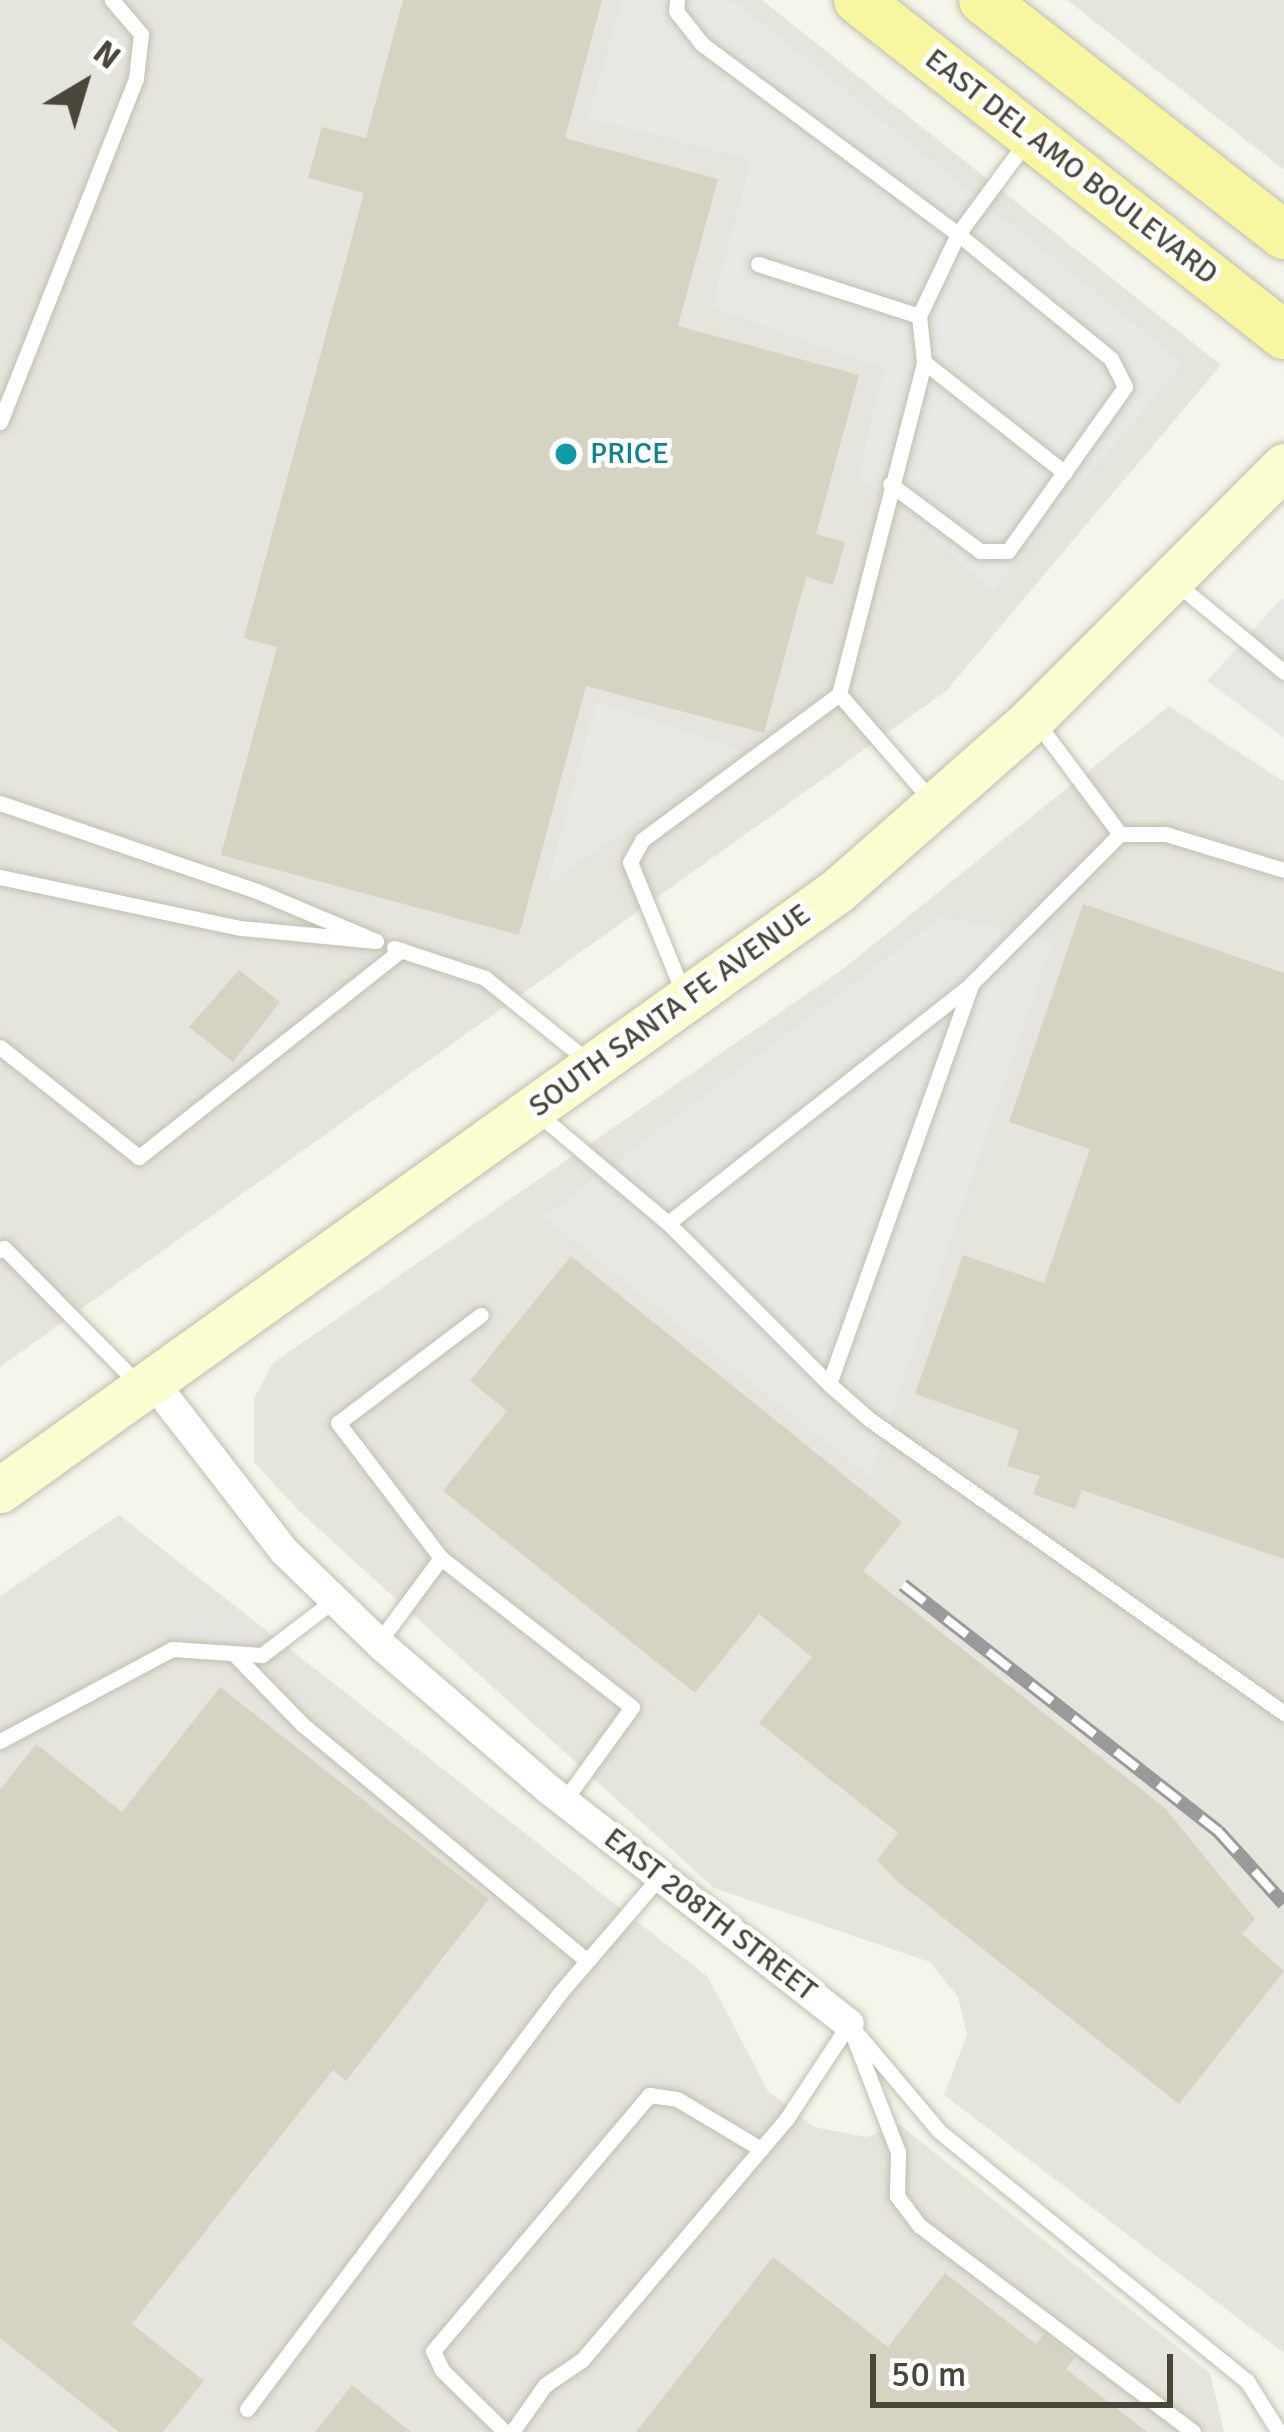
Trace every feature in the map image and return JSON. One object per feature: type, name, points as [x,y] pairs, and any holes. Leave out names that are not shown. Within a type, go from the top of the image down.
[{"type":"main road","name":"EAST DEL AMO BOULEVARD","points":[[858,0],[1284,335]]},
{"type":"main road","points":[[983,0],[1284,235]]},
{"type":"main road","name":"SOUTH SANTA FE AVENUE","points":[[0,1490],[837,891],[1033,718],[1284,466]]},
{"type":"street","name":"EAST 208TH STREET","points":[[148,1385],[284,1552],[379,1643],[564,1801],[849,2024]]},
{"type":"lane","points":[[0,422],[136,77],[141,34],[112,0]]},
{"type":"lane","points":[[677,0],[676,10],[701,44],[958,234],[1111,359],[1125,386],[1008,551],[980,551],[890,484]]},
{"type":"lane","points":[[686,1000],[630,862],[642,840],[839,694],[924,362],[919,316],[958,234],[1030,136]]},
{"type":"lane","points":[[758,264],[919,316]]},
{"type":"lane","points":[[924,362],[1065,473]]},
{"type":"lane","points":[[1174,581],[1284,672]]},
{"type":"lane","points":[[839,694],[935,806]]},
{"type":"lane","points":[[1033,718],[1120,834]]},
{"type":"lane","points":[[0,803],[256,891],[376,941],[484,978],[595,1066]]},
{"type":"lane","points":[[668,1222],[972,983],[1120,834],[1166,834],[1284,871]]},
{"type":"lane","points":[[0,877],[240,928],[376,941]]},
{"type":"lane","points":[[0,1047],[139,1157],[401,950]]},
{"type":"lane","points":[[830,1384],[972,983]]},
{"type":"lane","points":[[533,1110],[668,1222],[869,1419],[1284,1713]]},
{"type":"lane","points":[[1,1247],[148,1385]]},
{"type":"lane","points":[[481,1315],[338,1423],[441,1558],[632,1707],[564,1801]]},
{"type":"lane","points":[[379,1643],[441,1558]]},
{"type":"lane","points":[[0,1741],[172,1649],[262,1655],[334,1600]]},
{"type":"lane","points":[[232,1653],[303,1725],[587,1961]]},
{"type":"lane","points":[[247,2409],[587,1961],[660,1876]]},
{"type":"lane","points":[[761,2149],[677,2099],[649,2095],[433,2351],[442,2371],[508,2432],[545,2385],[582,2360],[761,2149],[849,2024]]},
{"type":"lane","points":[[849,2024],[898,2152],[898,2196],[920,2226],[1193,2432]]},
{"type":"lane","name":"EAST 208TH STREET","points":[[849,2024],[939,2131],[1247,2381],[1279,2432]]},
{"type":"shaded area","points":[[0,0],[762,0],[1221,365],[946,691],[0,1367]]},
{"type":"shaded area","points":[[622,0],[729,0],[741,6],[1183,363],[993,591],[859,475],[883,368],[712,308],[751,160],[588,118]]},
{"type":"shaded area","points":[[1067,0],[1284,0],[1284,170]]},
{"type":"shaded area","points":[[1284,600],[1284,738],[1207,681]]},
{"type":"shaded area","points":[[596,702],[740,750],[547,885]]},
{"type":"shaded area","points":[[1169,706],[1284,782],[1284,2353],[944,2095],[967,2035],[958,1997],[930,1962],[714,1888],[298,1510],[254,1462],[254,1398],[273,1363],[843,969]]},
{"type":"shaded area","points":[[942,916],[1053,941],[870,1477],[544,1217]]},
{"type":"shaded area","points":[[119,1515],[708,1977],[768,2091],[814,2127],[866,2137],[900,2125],[1210,2373],[1224,2432],[0,2432],[0,1596]]},
{"type":"building","name":"PRICE","points":[[403,0],[602,0],[565,138],[718,179],[678,326],[859,375],[816,534],[845,542],[833,585],[806,577],[764,733],[586,686],[519,935],[221,855],[277,647],[244,638],[364,193],[308,178],[322,127],[366,138]]},
{"type":"building","points":[[1083,904],[1284,973],[1284,1559],[1082,1490],[1075,1509],[1033,1494],[1040,1476],[1007,1466],[1019,1430],[915,1394],[963,1255],[1044,1283],[1090,1149],[1009,1122]]},
{"type":"building","points":[[239,970],[280,1002],[233,1062],[189,1027]]},
{"type":"building","points":[[571,1256],[902,1522],[863,1571],[1165,1808],[1255,1919],[1242,1934],[1284,1971],[1179,2104],[897,1881],[877,1860],[898,1833],[759,1723],[812,1657],[759,1614],[695,1693],[443,1491],[507,1411],[470,1381]]},
{"type":"building","points":[[220,1687],[489,1899],[346,2081],[333,2070],[132,2324],[204,2381],[163,2432],[119,2432],[0,2338],[0,1790],[36,1744],[122,1812]]},
{"type":"building","points":[[773,2257],[888,2347],[945,2273],[1036,2344],[1044,2334],[1075,2358],[1066,2369],[1147,2432],[636,2432]]},
{"type":"building","points":[[352,2385],[411,2432],[315,2432]]},
{"type":"railway","points":[[903,1585],[1218,1831],[1284,1904]]},
{"type":"place","name":"PRICE","points":[[566,454]]}]
